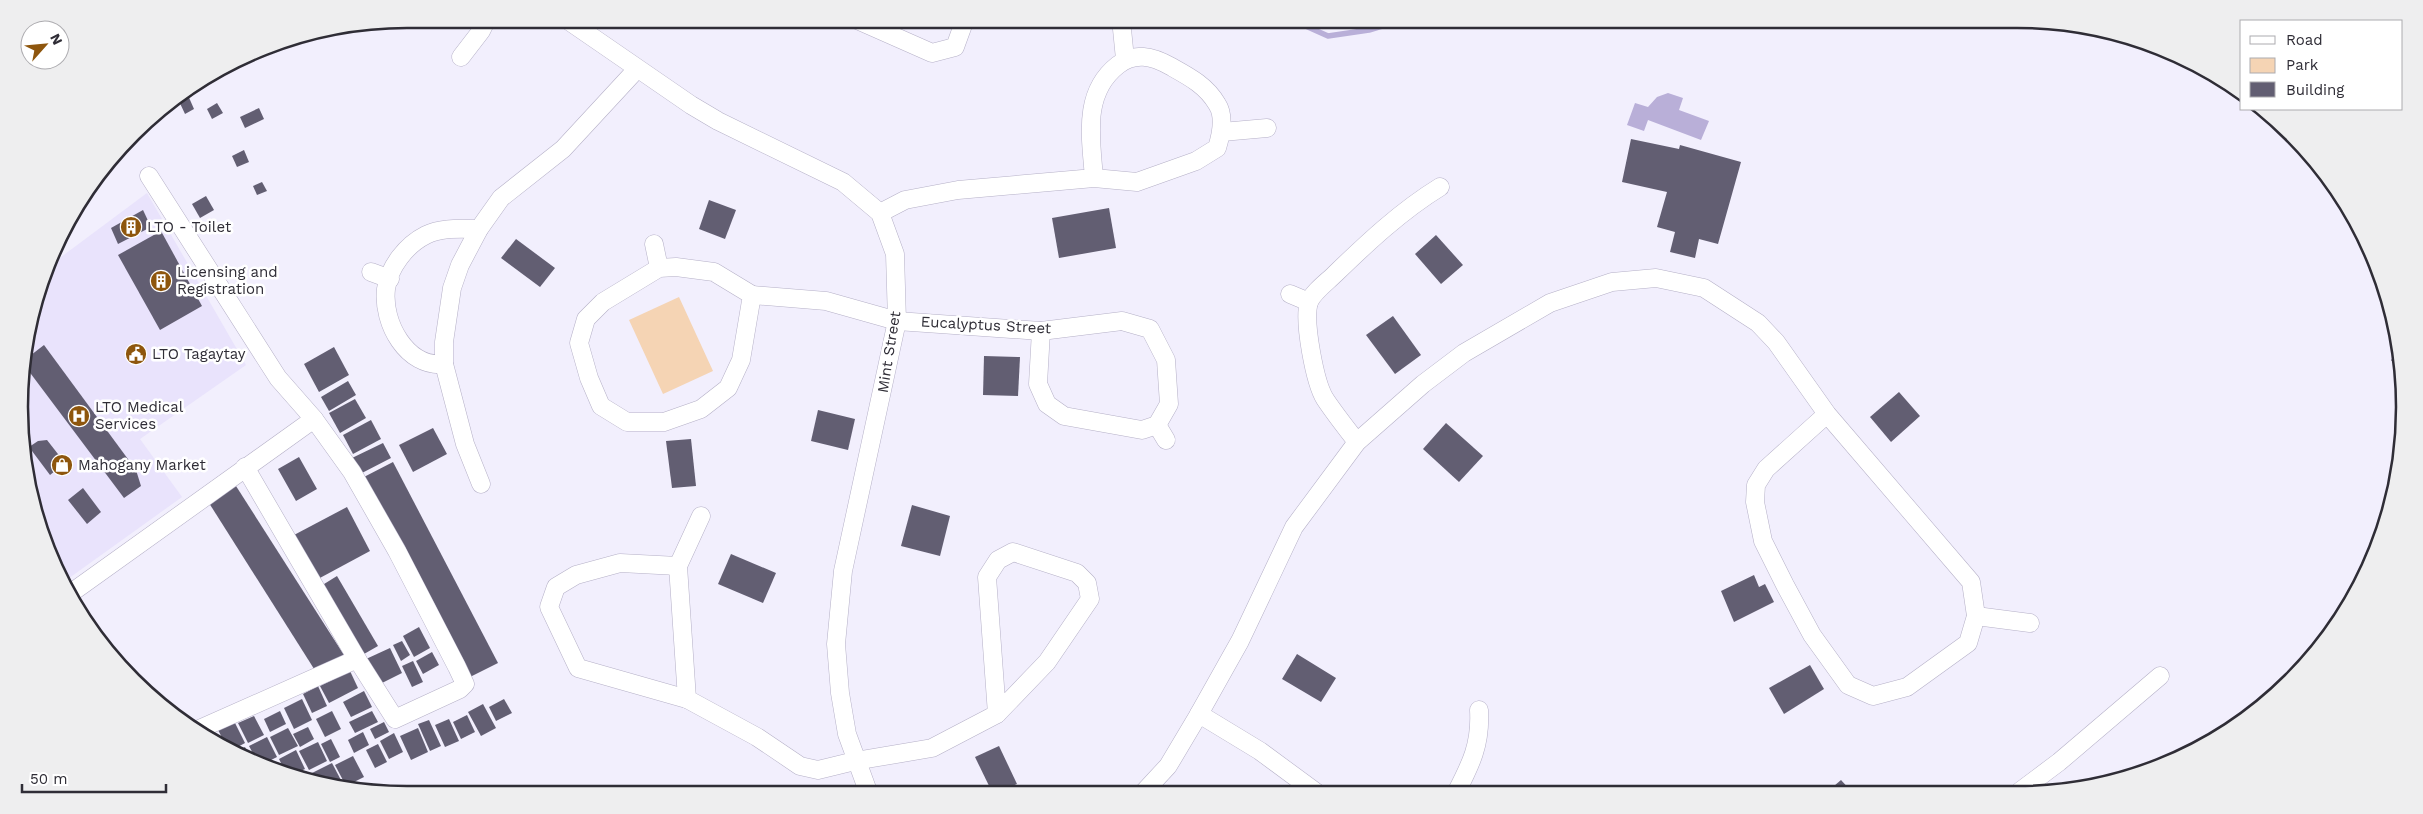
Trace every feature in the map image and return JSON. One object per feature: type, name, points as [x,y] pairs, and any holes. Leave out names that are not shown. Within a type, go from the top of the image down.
[{"type":"street","points":[[461,57],[482,28]]},
{"type":"street","name":"Mint Street","points":[[579,28],[637,69],[718,121],[843,182],[880,213],[895,254],[897,321],[843,571],[836,644],[840,692],[847,734],[855,761],[866,786]]},
{"type":"street","points":[[875,28],[932,54],[954,47],[962,28]]},
{"type":"street","points":[[1122,28],[1125,59]]},
{"type":"street","points":[[880,213],[905,200],[958,190],[1094,178],[1137,182],[1196,160],[1217,148],[1222,132],[1218,105],[1196,80],[1164,63],[1139,55],[1125,59],[1106,74],[1094,101],[1091,115],[1094,178]]},
{"type":"street","points":[[481,484],[465,444],[444,364],[444,342],[452,288],[460,265],[479,229],[501,198],[562,150],[637,69]]},
{"type":"street","points":[[1222,132],[1267,128]]},
{"type":"street","points":[[149,176],[278,378],[314,419],[361,487],[397,551],[465,684],[460,689],[395,719],[357,659],[245,467]]},
{"type":"street","points":[[1357,442],[1324,397],[1315,372],[1309,330],[1309,302],[1320,288],[1379,233],[1440,187]]},
{"type":"street","points":[[444,364],[430,366],[410,353],[396,336],[387,313],[386,289],[394,265],[407,248],[426,235],[448,229],[479,229]]},
{"type":"street","points":[[654,244],[660,268]]},
{"type":"street","points":[[676,267],[714,272],[752,295],[741,360],[728,388],[701,409],[664,422],[627,422],[601,406],[589,378],[580,343],[586,319],[603,302],[660,268],[676,267]]},
{"type":"street","points":[[371,272],[390,278]]},
{"type":"street","points":[[1149,786],[1168,766],[1240,641],[1294,527],[1357,442],[1423,384],[1464,353],[1550,303],[1612,282],[1656,278],[1704,288],[1758,323],[1776,342],[1827,414],[1971,582],[1976,616],[1968,644],[1906,687],[1873,696],[1848,686],[1812,636],[1763,541],[1755,502],[1756,484],[1766,469],[1827,414]]},
{"type":"street","points":[[1290,294],[1309,302]]},
{"type":"street","name":"Eucalyptus Street","points":[[752,295],[826,301],[897,321],[1041,331],[1122,321],[1150,329],[1166,360],[1167,368],[1169,404],[1156,424]]},
{"type":"street","points":[[1041,331],[1038,384],[1047,404],[1064,416],[1142,430],[1156,424],[1166,440]]},
{"type":"street","points":[[75,590],[314,419]]},
{"type":"street","points":[[687,699],[678,566],[701,516]]},
{"type":"street","points":[[678,566],[620,563],[576,575],[556,588],[549,608],[578,668],[687,699],[757,737],[800,766],[818,770],[855,761],[932,748],[996,714],[1047,662],[1090,599],[1094,581],[1013,552],[998,560],[987,577],[996,714]]},
{"type":"street","points":[[1976,616],[2030,622]]},
{"type":"street","points":[[203,727],[357,659]]},
{"type":"street","points":[[2027,786],[2059,762],[2160,676]]},
{"type":"street","points":[[1459,786],[1478,745],[1480,729],[1479,710]]},
{"type":"street","points":[[1199,714],[1260,751],[1308,786]]},
{"type":"shaded area","points":[[1668,93],[1683,98],[1679,110],[1709,121],[1701,140],[1648,120],[1644,131],[1627,125],[1635,103],[1648,107],[1657,97]]},
{"type":"shaded area","name":"LTO Tagaytay","points":[[147,193],[246,365],[140,439],[182,497],[69,578],[56,552],[40,505],[28,432],[28,382],[35,333],[40,309],[57,260]]},
{"type":"green space","points":[[679,297],[713,371],[663,394],[629,320]]},
{"type":"building","points":[[189,97],[194,109],[185,114],[180,103]]},
{"type":"building","points":[[217,103],[223,113],[212,119],[207,109]]},
{"type":"building","points":[[259,108],[264,119],[245,128],[240,117]]},
{"type":"building","points":[[1631,139],[1679,149],[1680,145],[1741,162],[1718,244],[1699,239],[1695,258],[1670,252],[1675,232],[1657,227],[1667,192],[1622,182]]},
{"type":"building","points":[[244,150],[249,162],[237,167],[232,156]]},
{"type":"building","points":[[262,182],[267,191],[257,195],[253,186]]},
{"type":"building","points":[[206,196],[214,210],[200,218],[192,204]]},
{"type":"building","points":[[709,200],[736,210],[725,239],[699,229]]},
{"type":"building","points":[[1109,208],[1116,248],[1059,258],[1052,218]]},
{"type":"building","name":"LTO - Toilet","points":[[143,210],[151,227],[118,244],[111,228]]},
{"type":"building","name":"Licensing and Registration","points":[[161,231],[202,306],[160,330],[118,255]]},
{"type":"building","points":[[1436,235],[1463,265],[1441,284],[1415,254]]},
{"type":"building","points":[[516,239],[555,268],[540,287],[501,258]]},
{"type":"building","points":[[1393,316],[1421,355],[1395,374],[1366,335]]},
{"type":"building","name":"LTO Medical Services","points":[[44,345],[136,470],[141,486],[124,498],[29,372],[31,355]]},
{"type":"building","points":[[334,347],[349,375],[319,392],[304,364]]},
{"type":"building","points":[[984,356],[1020,357],[1018,396],[983,395]]},
{"type":"building","points":[[348,381],[356,395],[329,411],[321,397]]},
{"type":"building","points":[[1899,392],[1920,416],[1891,442],[1870,417]]},
{"type":"building","points":[[355,399],[366,418],[340,433],[329,413]]},
{"type":"building","points":[[818,410],[855,419],[848,450],[811,441]]},
{"type":"building","points":[[371,420],[381,439],[353,454],[343,435]]},
{"type":"building","points":[[1446,423],[1483,456],[1459,482],[1423,449]]},
{"type":"building","points":[[433,428],[447,454],[413,472],[399,445]]},
{"type":"building","points":[[691,439],[696,486],[672,488],[666,441]]},
{"type":"building","points":[[47,440],[65,463],[50,475],[30,448],[38,441]]},
{"type":"building","points":[[383,443],[391,458],[360,474],[352,458]]},
{"type":"building","points":[[299,457],[317,489],[296,501],[278,469]]},
{"type":"building","points":[[393,462],[498,663],[466,679],[362,478]]},
{"type":"building","points":[[236,486],[344,655],[316,672],[209,503]]},
{"type":"building","points":[[83,488],[101,512],[87,524],[68,500]]},
{"type":"building","points":[[912,505],[950,516],[940,556],[901,546]]},
{"type":"building","points":[[347,507],[370,551],[318,579],[294,535]]},
{"type":"building","points":[[731,554],[776,573],[763,603],[718,584]]},
{"type":"building","points":[[1754,575],[1759,587],[1765,584],[1774,602],[1734,622],[1721,591]]},
{"type":"building","points":[[337,576],[378,646],[357,658],[316,589]]},
{"type":"building","points":[[419,627],[430,648],[414,657],[403,636]]},
{"type":"building","points":[[402,641],[410,655],[401,661],[393,645]]},
{"type":"building","points":[[390,648],[402,673],[378,685],[366,659]]},
{"type":"building","points":[[432,652],[439,665],[423,674],[416,661]]},
{"type":"building","points":[[1297,654],[1336,678],[1321,702],[1282,679]]},
{"type":"building","points":[[413,661],[423,682],[412,687],[402,666]]},
{"type":"building","points":[[1810,665],[1824,689],[1784,714],[1769,688]]},
{"type":"building","points":[[350,671],[358,688],[329,703],[320,686]]},
{"type":"building","points":[[318,686],[327,706],[312,713],[303,694]]},
{"type":"building","points":[[364,691],[372,707],[351,717],[343,702]]},
{"type":"building","points":[[302,699],[312,720],[294,729],[284,708]]},
{"type":"building","points":[[504,699],[512,713],[496,721],[489,707]]},
{"type":"building","points":[[483,704],[496,728],[481,736],[468,712]]},
{"type":"building","points":[[280,711],[286,724],[270,732],[264,719]]},
{"type":"building","points":[[332,711],[341,729],[325,737],[316,719]]},
{"type":"building","points":[[372,711],[378,722],[355,733],[349,722]]},
{"type":"building","points":[[467,715],[475,732],[461,739],[453,722]]},
{"type":"building","points":[[254,716],[264,735],[248,743],[238,723]]},
{"type":"building","points":[[449,719],[459,741],[445,747],[435,725]]},
{"type":"building","points":[[429,720],[441,746],[430,751],[418,724]]},
{"type":"building","points":[[234,721],[245,743],[238,747],[223,739],[218,730]]},
{"type":"building","points":[[384,722],[389,732],[375,739],[370,729]]},
{"type":"building","points":[[308,727],[314,739],[300,747],[293,734]]},
{"type":"building","points":[[288,728],[298,746],[279,755],[270,737]]},
{"type":"building","points":[[418,728],[428,752],[411,760],[400,736]]},
{"type":"building","points":[[363,732],[369,745],[354,753],[348,740]]},
{"type":"building","points":[[394,733],[403,752],[389,759],[380,741]]},
{"type":"building","points":[[267,737],[277,757],[270,761],[262,758],[253,754],[249,746]]},
{"type":"building","points":[[331,739],[340,757],[330,762],[321,744]]},
{"type":"building","points":[[318,742],[327,761],[309,770],[299,751]]},
{"type":"building","points":[[378,744],[387,762],[375,768],[366,750]]},
{"type":"building","points":[[999,746],[1017,784],[1012,786],[989,786],[975,757]]},
{"type":"building","points":[[296,750],[305,769],[300,771],[282,765],[279,759]]},
{"type":"building","points":[[353,756],[364,777],[353,782],[343,781],[335,765]]},
{"type":"building","points":[[332,763],[341,780],[333,779],[310,774]]},
{"type":"building","points":[[1841,780],[1846,786],[1834,786]]},
{"type":"waterway","points":[[1310,28],[1328,36],[1376,28]]},
{"type":"place","name":"LTO - Toilet","points":[[131,227]]},
{"type":"place","name":"Licensing and Registration","points":[[161,281]]},
{"type":"place","name":"LTO Tagaytay","points":[[136,354]]},
{"type":"place","name":"LTO Medical Services","points":[[79,416]]},
{"type":"place","name":"Mahogany Market","points":[[62,465]]}]
